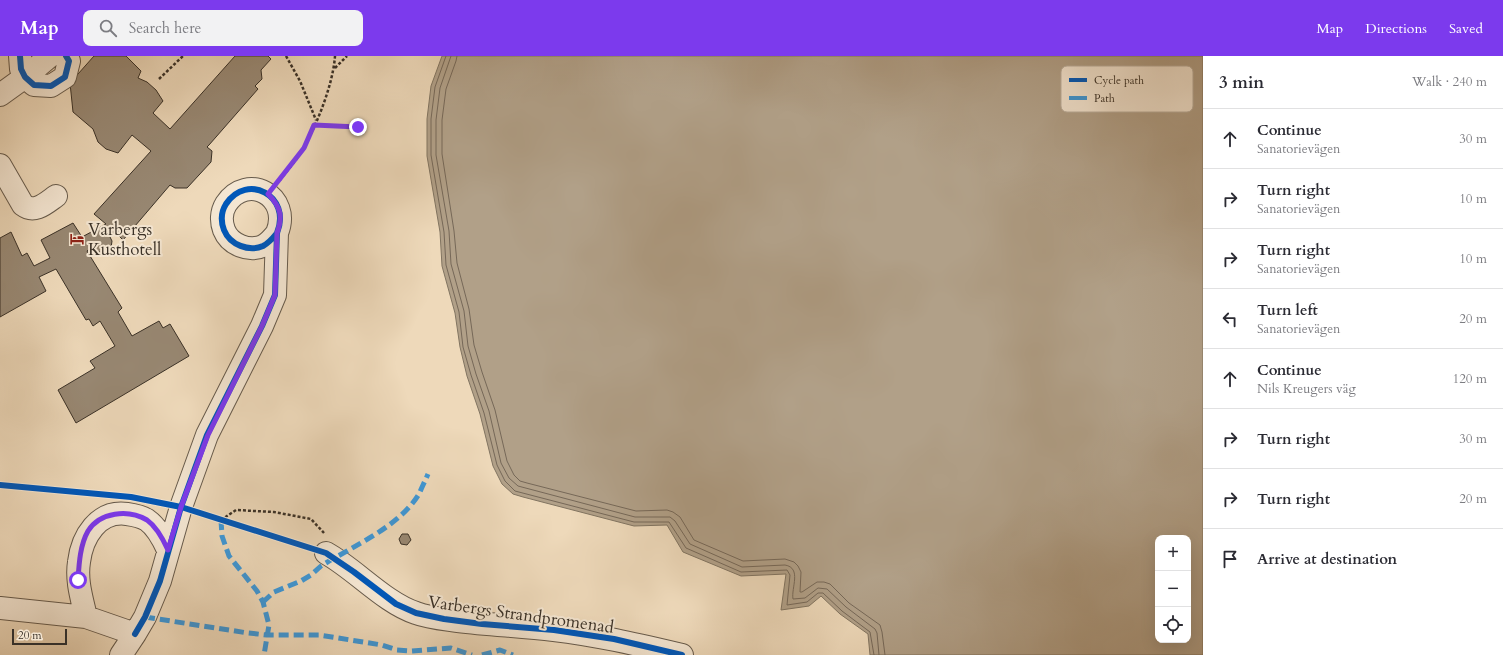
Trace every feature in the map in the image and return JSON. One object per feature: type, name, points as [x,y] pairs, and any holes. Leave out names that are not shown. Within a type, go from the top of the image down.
[{"type":"street","points":[[20,56],[21,69],[25,77],[34,85],[51,86],[65,77],[69,61],[66,56]]},
{"type":"street","points":[[0,95],[50,56]]},
{"type":"street","points":[[0,165],[23,205],[28,209],[35,209],[56,196]]},
{"type":"street","points":[[120,655],[135,634],[160,581],[181,507],[208,435],[262,326],[275,295],[277,233],[280,224],[280,212],[276,202],[268,194],[256,189],[246,189],[238,192],[230,198],[223,208],[222,219],[224,231],[235,243],[244,247],[252,248],[262,246],[271,240],[277,233]]},
{"type":"street","points":[[86,617],[78,580],[79,562],[88,531],[95,523],[108,515],[120,513],[138,516],[147,520],[153,525],[160,534],[168,550]]},
{"type":"street","name":"Varbergs Strandpromenad","points":[[330,555],[396,604],[416,613],[444,619],[482,624],[554,630],[614,640],[682,655]]},
{"type":"street","points":[[0,608],[86,617],[135,634]]},
{"type":"path","points":[[159,79],[183,56]]},
{"type":"path","points":[[286,56],[300,81],[316,121]]},
{"type":"path","points":[[268,194],[304,148],[328,91],[334,68],[335,56]]},
{"type":"path","points":[[334,68],[347,56]]},
{"type":"path","points":[[314,125],[358,127]]},
{"type":"path","points":[[220,520],[236,510],[274,512],[311,519],[326,535],[330,555]]},
{"type":"water","points":[[442,56],[1203,56],[1203,655],[870,655],[868,634],[840,614],[821,596],[809,606],[781,610],[786,574],[741,576],[683,552],[667,525],[634,526],[513,494],[502,484],[493,466],[480,414],[467,376],[460,347],[455,313],[442,266],[440,232],[427,156],[427,119],[431,86]]},
{"type":"building","name":"Varbergs Kusthotell","points":[[94,56],[126,56],[141,71],[138,78],[147,82],[156,90],[163,101],[153,113],[170,129],[235,56],[268,56],[271,59],[261,70],[262,79],[255,86],[258,89],[207,147],[212,151],[211,162],[187,188],[175,188],[170,185],[123,240],[115,232],[110,237],[112,241],[111,248],[108,252],[95,252],[93,246],[87,251],[122,308],[118,312],[132,336],[159,321],[163,328],[170,324],[189,356],[76,423],[58,390],[95,368],[90,361],[115,346],[100,321],[93,326],[89,319],[86,320],[56,269],[39,277],[46,291],[0,317],[0,238],[11,232],[22,256],[27,253],[34,266],[50,258],[41,240],[73,223],[82,237],[106,224],[94,214],[151,151],[132,135],[118,153],[106,149],[98,142],[93,129],[73,112],[70,83]]},
{"type":"building","points":[[402,534],[408,534],[411,540],[407,545],[401,544],[399,539]]},
{"type":"marked path","points":[[263,602],[274,592],[301,581],[321,566],[388,526],[410,506],[419,494],[428,474]]},
{"type":"marked path","points":[[221,520],[222,536],[229,556],[257,591],[263,602],[269,625],[264,655]]},
{"type":"marked path","points":[[145,617],[267,635],[319,635],[382,645],[397,650],[411,651],[451,648],[472,655]]},
{"type":"marked path","points":[[482,655],[500,650],[513,655]]},
{"type":"cycle path","points":[[20,56],[21,69],[25,77],[34,85],[51,86],[65,77],[69,61],[66,56]]},
{"type":"cycle path","points":[[135,634],[145,617],[160,581],[181,507],[207,435],[262,326],[275,295],[277,233],[280,220],[278,208],[273,199],[265,193],[255,189],[245,190],[235,195],[224,207],[222,217],[224,230],[231,240],[240,246],[246,248],[258,248],[269,242],[277,233]]},
{"type":"cycle path","points":[[0,485],[131,497],[181,507],[326,553],[396,604],[416,613],[444,619],[482,624],[554,630],[614,639],[682,655]]},
{"type":"place","name":"Varbergs Kusthotell","points":[[77,239]]},
{"type":"route","points":[[78,580],[79,562],[88,531],[95,523],[108,515],[120,513],[138,516],[147,520],[160,534],[168,550],[181,507],[208,435],[262,326],[275,295],[277,233],[280,224],[280,212],[276,202],[268,194],[304,148],[314,125],[358,127]]}]
